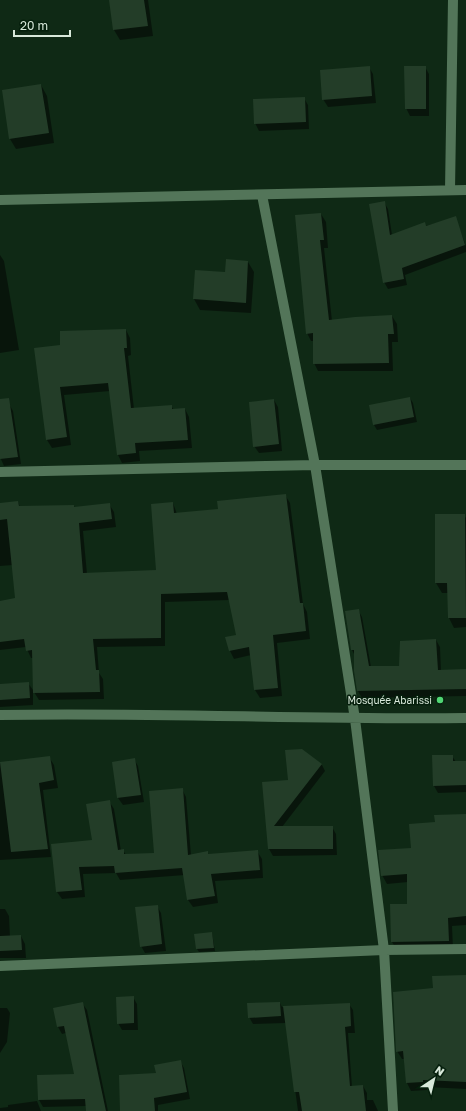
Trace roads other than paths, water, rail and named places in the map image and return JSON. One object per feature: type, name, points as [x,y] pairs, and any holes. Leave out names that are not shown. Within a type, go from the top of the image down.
[{"type":"street","points":[[450,190],[453,0]]},
{"type":"street","points":[[0,200],[466,190]]},
{"type":"street","points":[[262,195],[315,465],[355,719],[384,950],[393,1111]]},
{"type":"street","points":[[0,472],[315,465],[466,465]]},
{"type":"street","points":[[0,715],[65,714],[355,719],[466,718]]},
{"type":"street","points":[[0,966],[384,950],[466,949]]},
{"type":"place","name":"Mosquée Abarissi","points":[[440,700]]}]
